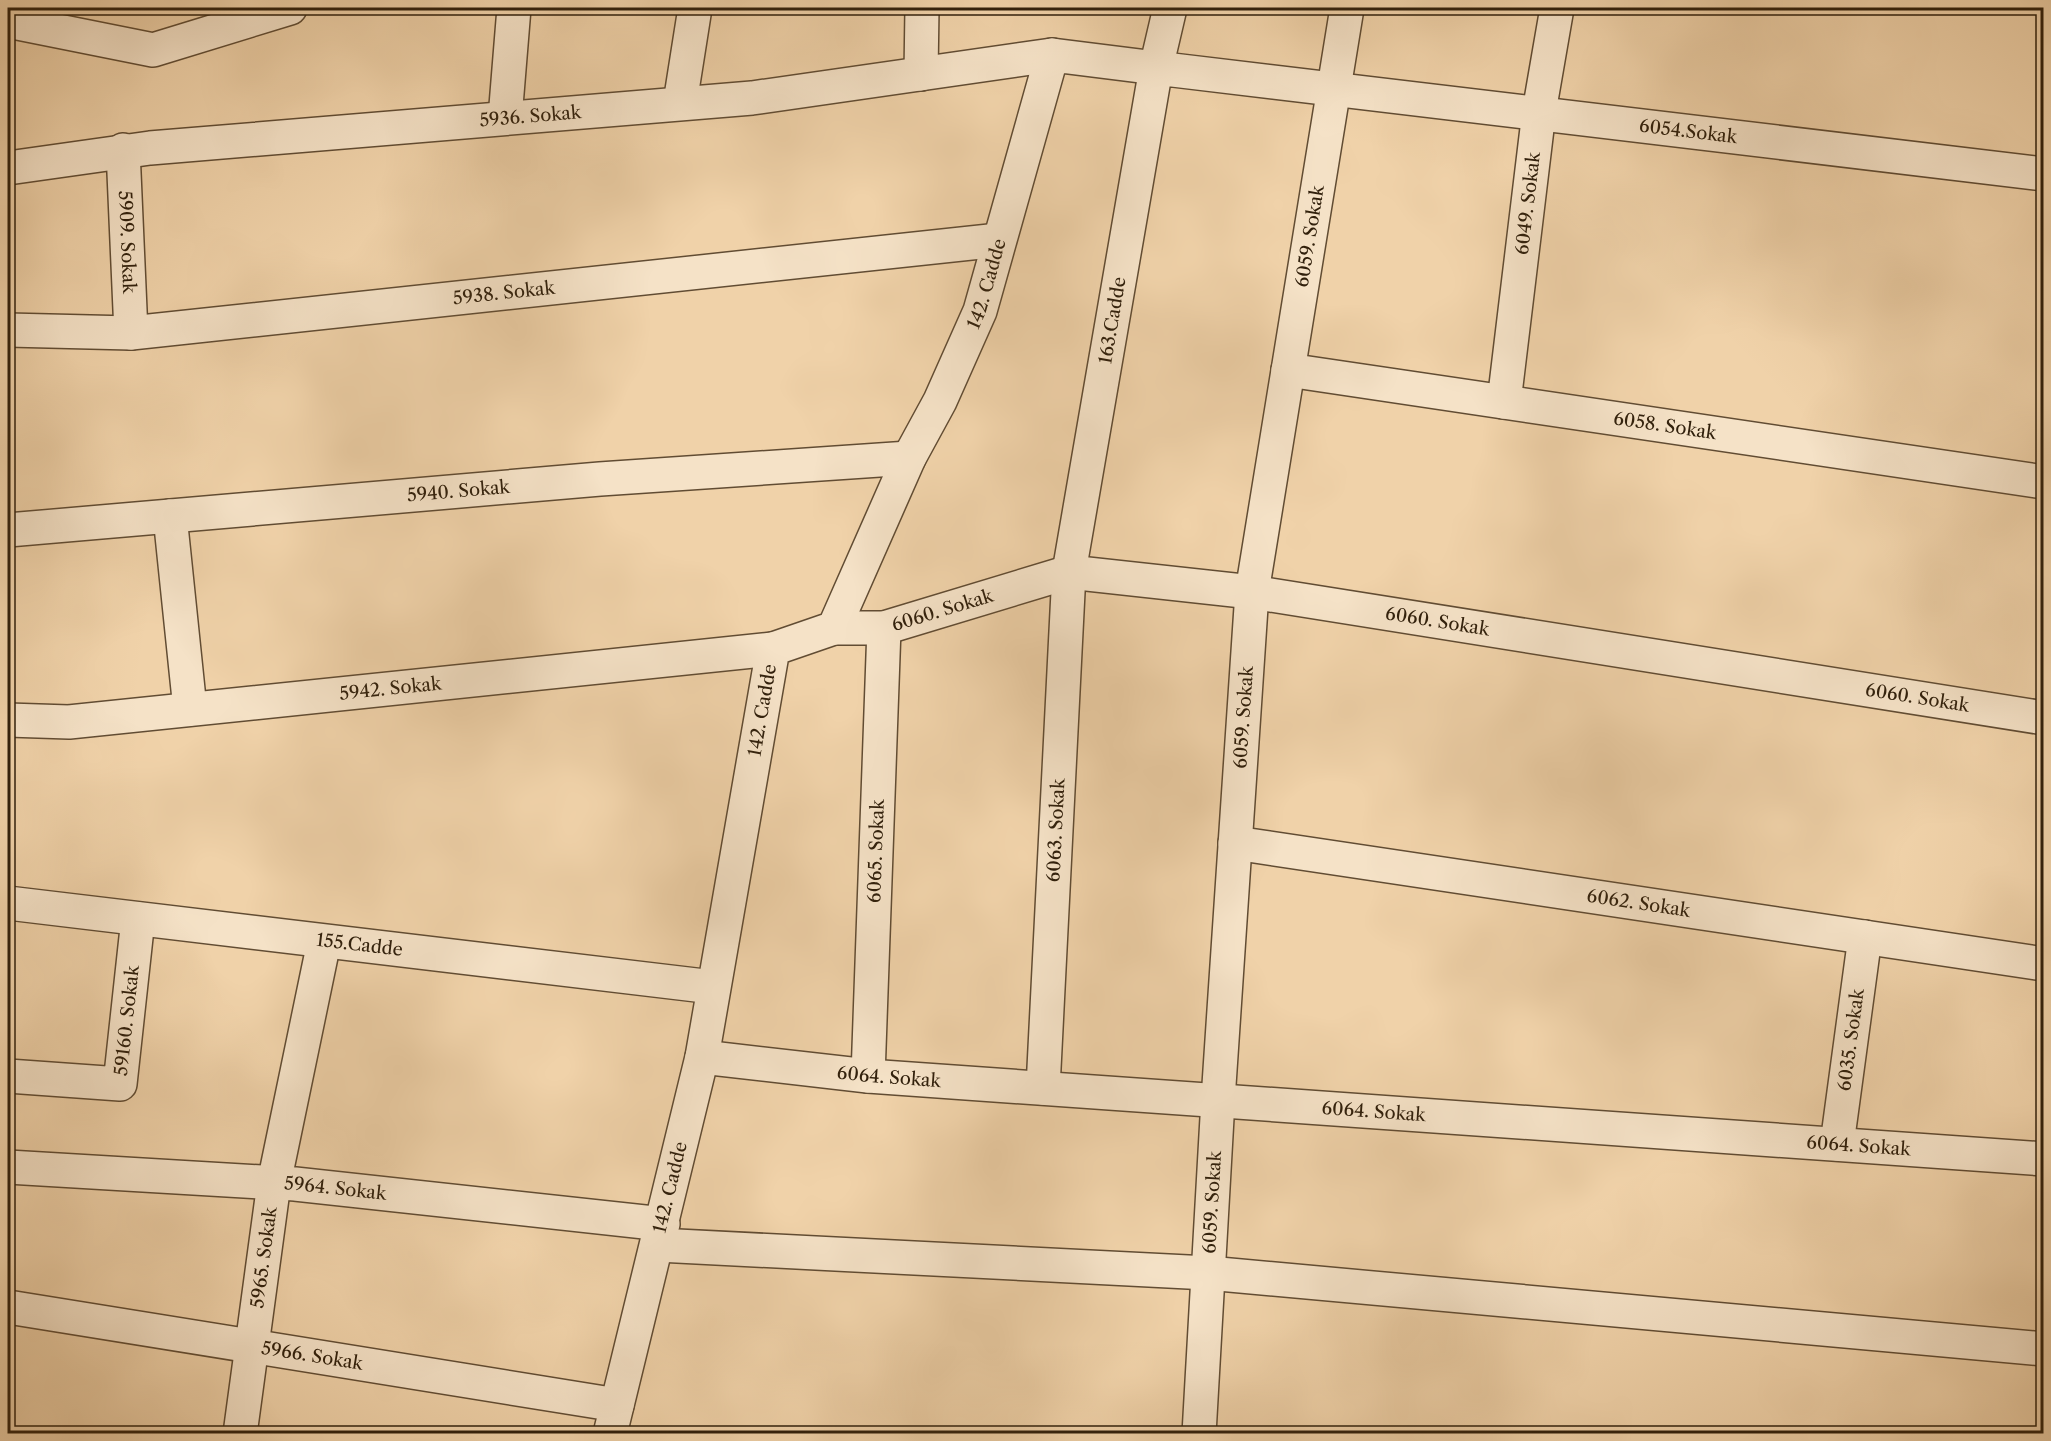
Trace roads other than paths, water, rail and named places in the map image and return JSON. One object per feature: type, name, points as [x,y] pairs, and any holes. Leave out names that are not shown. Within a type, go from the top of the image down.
[{"type":"street","points":[[8,21],[153,50],[290,8]]},
{"type":"street","points":[[506,118],[514,8]]},
{"type":"street","points":[[680,103],[695,8]]},
{"type":"street","points":[[921,74],[922,8]]},
{"type":"street","name":"163.Cadde","points":[[1069,572],[1156,68],[1170,8]]},
{"type":"street","name":"6059. Sokak","points":[[1199,1434],[1218,1100],[1252,592],[1332,88],[1347,8]]},
{"type":"street","name":"6049. Sokak","points":[[1504,402],[1539,112],[1557,8]]},
{"type":"street","points":[[1052,55],[1332,88]]},
{"type":"street","name":"5936. Sokak","points":[[8,168],[123,150],[752,98],[1052,55]]},
{"type":"street","name":"142. Cadde","points":[[618,1426],[702,1057],[773,649],[834,628],[909,458],[940,401],[980,311],[1052,55]]},
{"type":"street","name":"6054.Sokak","points":[[1332,88],[2043,174]]},
{"type":"street","name":"5909. Sokak","points":[[123,150],[131,333]]},
{"type":"street","name":"5938. Sokak","points":[[8,330],[131,333],[999,240]]},
{"type":"street","name":"6058. Sokak","points":[[1288,370],[2043,482]]},
{"type":"street","name":"5940. Sokak","points":[[8,530],[600,479],[909,458]]},
{"type":"street","points":[[170,516],[190,709]]},
{"type":"street","name":"6060. Sokak","points":[[834,628],[884,628],[1069,572],[1252,592],[2043,718]]},
{"type":"street","name":"6063. Sokak","points":[[1043,1088],[1069,572]]},
{"type":"street","name":"6065. Sokak","points":[[867,1076],[884,628]]},
{"type":"street","name":"5942. Sokak","points":[[8,720],[69,722],[773,649]]},
{"type":"street","name":"6062. Sokak","points":[[1235,843],[2043,964]]},
{"type":"street","name":"155.Cadde","points":[[8,903],[713,987]]},
{"type":"street","name":"59160. Sokak","points":[[8,1076],[120,1084],[138,919]]},
{"type":"street","name":"6035. Sokak","points":[[1837,1144],[1865,937]]},
{"type":"street","name":"5965. Sokak","points":[[240,1434],[254,1346],[274,1183],[324,942]]},
{"type":"street","name":"6064. Sokak","points":[[702,1057],[867,1076],[2043,1159]]},
{"type":"street","name":"5964. Sokak","points":[[8,1167],[274,1183],[660,1234],[1209,1273],[2043,1349]]},
{"type":"street","name":"5966. Sokak","points":[[8,1307],[254,1346],[618,1426]]}]
